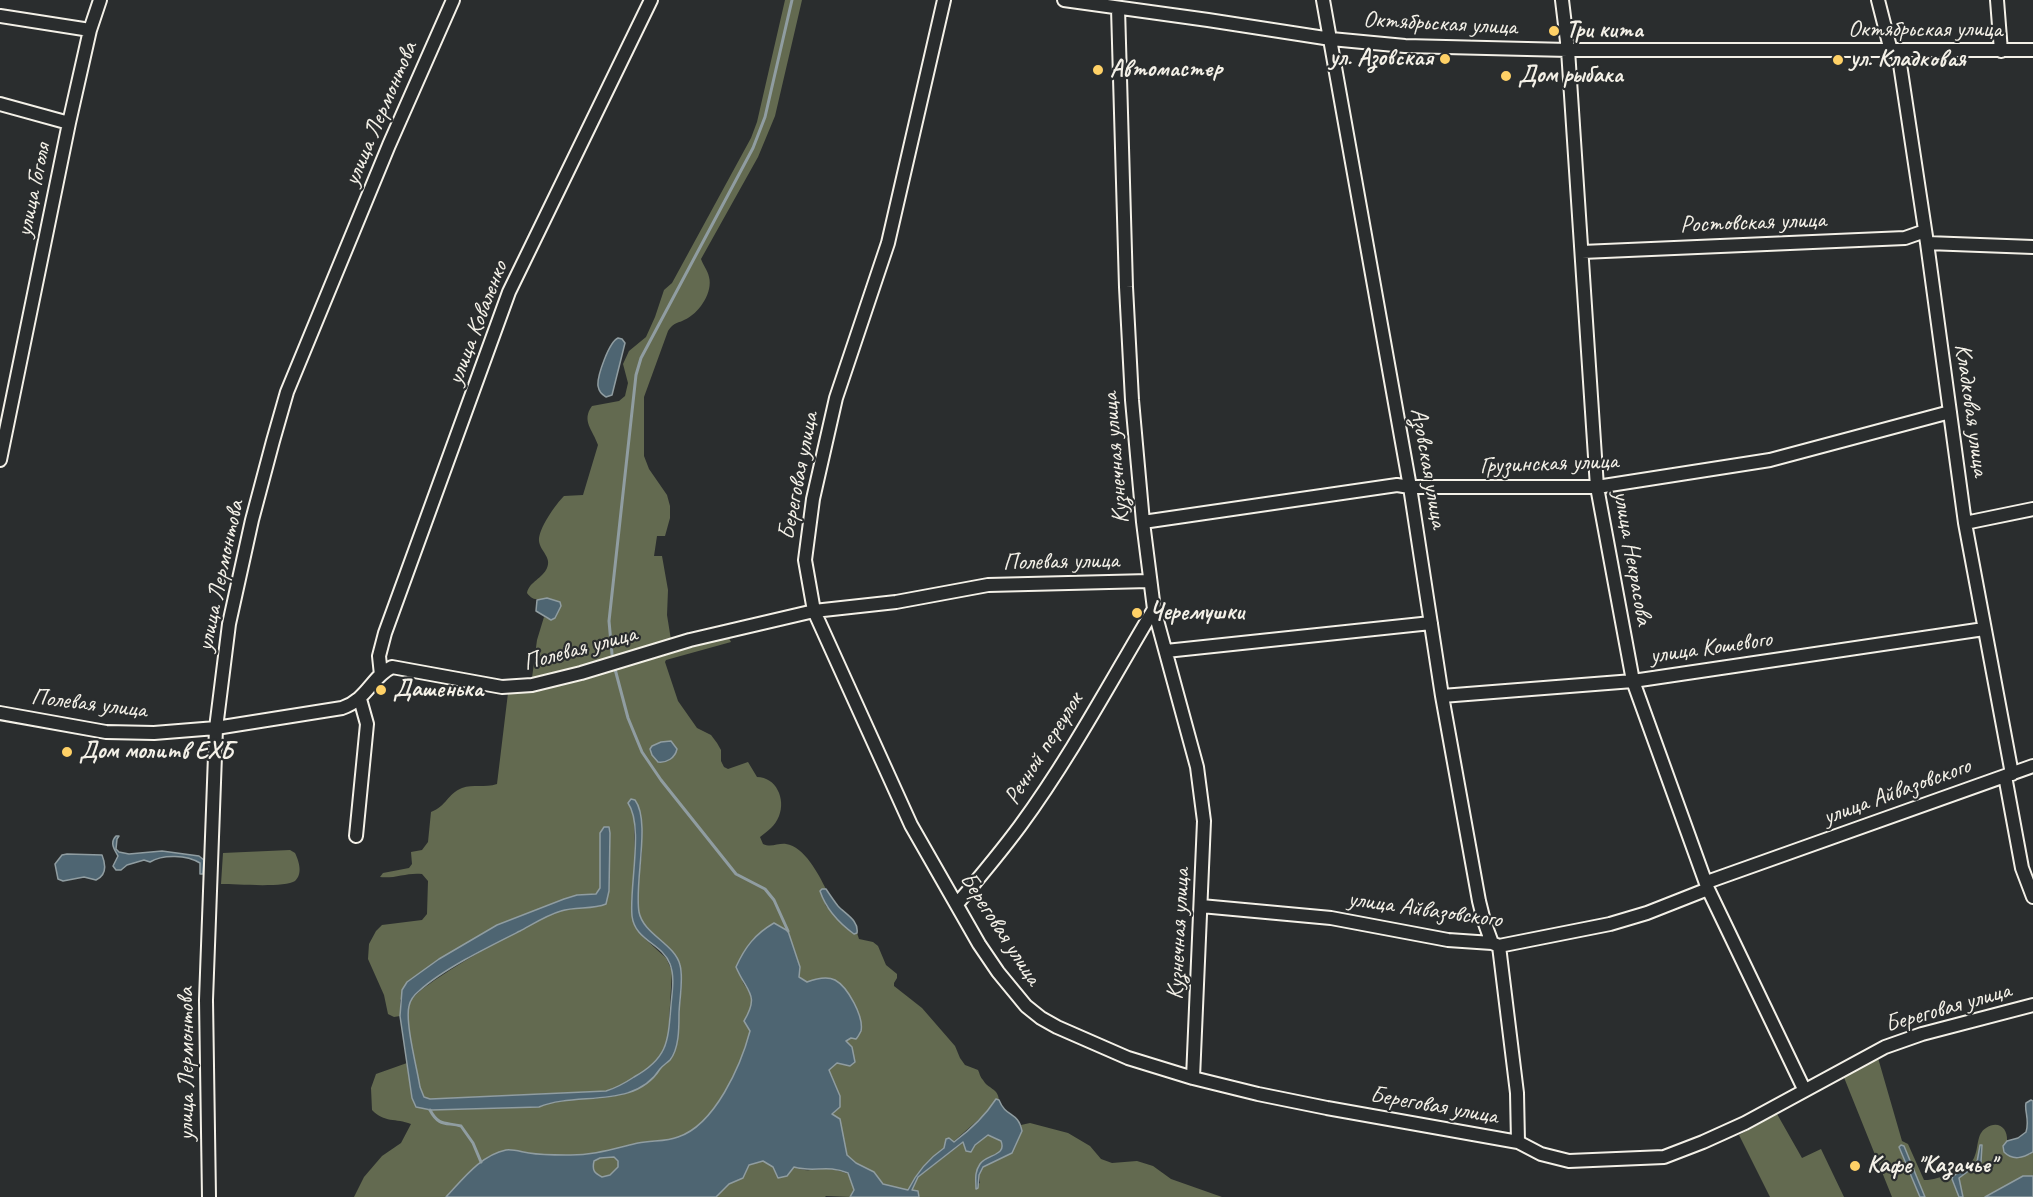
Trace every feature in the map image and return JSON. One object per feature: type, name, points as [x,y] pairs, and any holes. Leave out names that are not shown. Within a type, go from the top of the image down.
[{"type":"street","name":"улица Гоголя","points":[[0,460],[69,123],[90,30],[100,0]]},
{"type":"street","name":"улица Лермонтова","points":[[209,1197],[206,1000],[216,728],[229,624],[252,520],[287,392],[388,145],[453,0]]},
{"type":"street","name":"улица Коваленко","points":[[381,675],[379,656],[385,633],[509,292],[651,0]]},
{"type":"street","name":"Береговая улица","points":[[944,0],[888,243],[836,398],[813,499],[806,568],[814,611],[904,810],[979,944],[1009,987],[1026,1006],[1041,1018],[1091,1043],[1128,1058],[1193,1077],[1327,1108],[1518,1142],[1541,1154],[1569,1161],[1593,1161],[1665,1157],[1745,1123],[1804,1089],[1904,1039],[2033,1005]]},
{"type":"street","name":"Октябрьская улица","points":[[1064,0],[1331,39],[1405,46],[1568,50],[2033,50]]},
{"type":"street","name":"Азовская улица","points":[[1323,0],[1410,487],[1442,696],[1479,901],[1484,921],[1496,945],[1517,1093],[1518,1142]]},
{"type":"street","name":"улица Некрасова","points":[[1562,0],[1568,50],[1597,487],[1633,681],[1708,885],[1804,1089]]},
{"type":"street","name":"Кладковая улица","points":[[1878,0],[1895,51],[1926,237],[1965,523],[2022,868],[2033,897]]},
{"type":"street","points":[[1997,0],[2001,51]]},
{"type":"street","name":"Кузнечная улица","points":[[1118,8],[1126,298],[1132,400],[1149,581],[1154,609],[1189,736],[1202,798],[1204,839],[1193,1077]]},
{"type":"street","points":[[0,16],[90,30]]},
{"type":"street","points":[[0,104],[69,123]]},
{"type":"street","name":"Ростовская улица","points":[[1582,252],[1926,237],[2033,247]]},
{"type":"street","name":"Грузинская улица","points":[[1143,522],[1397,485],[1410,487],[1597,487],[1770,460],[1950,412]]},
{"type":"street","points":[[1965,523],[2033,509]]},
{"type":"street","name":"Полевая улица","points":[[0,714],[106,732],[154,733],[216,728],[335,711],[360,699],[381,675],[392,667],[502,687],[532,685],[690,640],[814,611],[896,602],[988,585],[1149,581]]},
{"type":"street","name":"Речной переулок","points":[[957,904],[1021,824],[1065,757],[1154,609]]},
{"type":"street","points":[[1166,651],[1431,623]]},
{"type":"street","name":"улица Кошевого","points":[[1442,696],[1633,681],[1984,629]]},
{"type":"street","points":[[356,836],[367,724],[360,699]]},
{"type":"street","name":"улица Айвазовского","points":[[1201,906],[1331,918],[1448,940],[1496,945],[1610,924],[1647,913],[1708,885],[2033,766]]},
{"type":"green space","points":[[785,0],[802,0],[775,116],[758,157],[701,259],[708,272],[710,283],[707,295],[693,315],[675,324],[668,331],[644,397],[644,456],[649,469],[667,495],[670,506],[670,518],[665,536],[657,536],[654,556],[662,556],[668,590],[667,615],[671,640],[582,667],[532,678],[537,640],[544,617],[551,620],[547,598],[536,599],[527,593],[548,564],[539,541],[541,530],[564,496],[583,495],[598,445],[589,426],[589,411],[592,406],[619,401],[625,396],[628,383],[623,364],[629,351],[646,337],[664,290],[672,283],[751,138],[757,122]]},
{"type":"green space","points":[[729,638],[731,642],[666,660],[678,701],[697,728],[711,735],[717,743],[721,750],[721,761],[724,767],[728,769],[748,762],[757,777],[769,781],[778,790],[781,809],[775,823],[760,837],[763,844],[769,846],[786,844],[805,855],[826,889],[820,891],[826,906],[854,934],[857,933],[859,939],[873,942],[878,946],[886,965],[897,974],[894,986],[922,1008],[955,1046],[965,1065],[978,1070],[985,1083],[997,1093],[999,1100],[996,1099],[987,1112],[953,1142],[946,1139],[944,1148],[923,1167],[908,1190],[883,1184],[874,1172],[856,1163],[847,1155],[840,1119],[832,1114],[840,1096],[829,1070],[837,1063],[850,1066],[846,1041],[851,1038],[819,978],[807,982],[799,977],[800,966],[788,931],[774,923],[758,934],[748,946],[742,961],[742,980],[752,999],[750,1011],[744,1021],[750,1031],[746,1045],[725,1092],[704,1120],[692,1130],[674,1139],[643,1142],[602,1152],[575,1155],[543,1155],[506,1150],[481,1162],[446,1197],[354,1197],[364,1177],[382,1156],[401,1143],[411,1124],[386,1119],[372,1110],[371,1088],[376,1074],[407,1063],[412,1098],[416,1107],[430,1110],[539,1107],[554,1102],[620,1095],[635,1090],[649,1082],[670,1060],[678,1032],[682,976],[676,958],[647,928],[640,916],[637,896],[642,844],[640,827],[632,808],[635,860],[631,908],[643,937],[666,958],[672,971],[668,1039],[652,1067],[620,1086],[606,1091],[430,1099],[424,1097],[420,1087],[408,1019],[410,1002],[418,993],[456,966],[550,915],[563,910],[599,907],[609,891],[609,827],[600,833],[600,888],[596,894],[577,895],[564,899],[497,925],[471,941],[400,1000],[400,1016],[394,1017],[388,1014],[384,995],[368,959],[369,944],[382,925],[422,920],[427,914],[428,881],[422,874],[380,877],[383,873],[409,868],[412,864],[411,852],[422,850],[428,842],[431,812],[440,807],[453,793],[466,787],[497,784],[508,693],[551,687],[661,654]]},
{"type":"green space","points":[[290,850],[295,853],[300,867],[295,881],[271,885],[221,884],[223,853]]},
{"type":"green space","points":[[1878,1058],[1902,1141],[1908,1144],[1924,1180],[1951,1174],[1966,1166],[1976,1154],[1979,1137],[1983,1131],[1994,1125],[1998,1125],[2006,1132],[2007,1141],[2005,1143],[2029,1155],[2033,1152],[2033,1176],[2023,1176],[1985,1197],[1963,1197],[1959,1178],[1980,1164],[1982,1145],[1977,1162],[1953,1176],[1952,1180],[1959,1197],[1925,1197],[1904,1146],[1899,1148],[1920,1197],[1892,1197],[1843,1075]]},
{"type":"green space","points":[[1777,1114],[1802,1158],[1821,1149],[1844,1197],[1770,1197],[1739,1135]]},
{"type":"green space","points":[[1030,1123],[1068,1133],[1090,1146],[1101,1159],[1112,1163],[1137,1161],[1153,1166],[1171,1179],[1222,1197],[919,1197],[918,1191],[911,1190],[918,1177],[964,1142],[964,1146],[973,1149],[988,1135],[1001,1141],[1002,1148],[983,1165],[975,1179],[976,1185],[980,1183],[979,1175],[983,1167],[995,1160],[1022,1131],[1021,1125]]},
{"type":"green space","points":[[614,1157],[618,1161],[618,1167],[610,1175],[602,1177],[595,1173],[594,1161]]},
{"type":"green space","points":[[763,1161],[804,1170],[838,1170],[848,1174],[854,1190],[850,1197],[716,1197],[729,1184],[743,1178],[749,1165]]},
{"type":"water","points":[[618,338],[625,343],[612,395],[606,397],[598,388],[599,375],[607,352]]},
{"type":"water","points":[[547,598],[560,602],[561,606],[555,618],[551,620],[536,611],[537,600]]},
{"type":"water","points":[[671,741],[677,749],[674,755],[667,761],[658,762],[650,749],[661,742]]},
{"type":"water","points":[[631,799],[635,800],[640,810],[642,822],[639,912],[646,927],[677,958],[681,971],[678,1038],[670,1060],[649,1082],[620,1095],[554,1102],[539,1107],[431,1110],[416,1107],[412,1098],[400,1016],[402,990],[407,982],[439,959],[497,925],[564,899],[577,895],[596,894],[600,888],[600,833],[604,827],[609,827],[610,833],[609,891],[606,904],[567,910],[545,917],[454,966],[412,998],[408,1014],[420,1087],[424,1097],[430,1099],[606,1091],[645,1070],[660,1056],[669,1029],[672,974],[666,957],[638,931],[632,916],[636,841],[633,813],[628,803]]},
{"type":"water","points":[[116,836],[119,836],[116,849],[119,852],[129,854],[162,851],[199,856],[204,860],[203,874],[200,874],[200,863],[189,858],[175,856],[150,862],[144,860],[116,870],[113,866],[118,856],[113,844]]},
{"type":"water","points":[[62,855],[102,855],[104,873],[96,880],[84,877],[63,881],[58,879],[55,864]]},
{"type":"water","points":[[826,889],[838,906],[854,921],[857,933],[854,934],[834,915],[823,898],[820,891]]},
{"type":"water","points":[[774,923],[788,931],[800,967],[799,977],[807,982],[825,978],[835,980],[845,989],[858,1011],[861,1031],[856,1039],[851,1038],[846,1041],[852,1047],[855,1062],[850,1066],[837,1063],[829,1070],[840,1096],[840,1107],[832,1114],[840,1119],[847,1155],[856,1163],[874,1172],[883,1184],[908,1190],[923,1166],[944,1148],[946,1139],[949,1138],[954,1142],[982,1117],[996,1099],[1018,1120],[1022,1131],[1012,1153],[983,1167],[979,1175],[978,1188],[976,1189],[978,1167],[983,1161],[999,1152],[1002,1146],[1001,1141],[988,1135],[975,1145],[971,1152],[966,1151],[963,1142],[918,1177],[912,1190],[918,1191],[919,1197],[850,1197],[854,1190],[848,1173],[833,1169],[794,1167],[787,1176],[778,1178],[773,1167],[763,1161],[749,1165],[743,1178],[729,1184],[716,1197],[446,1197],[481,1162],[506,1150],[548,1155],[593,1153],[643,1142],[673,1139],[704,1120],[715,1107],[733,1076],[750,1031],[744,1021],[751,1005],[750,994],[736,967],[751,942]],"holes":[[[614,1157],[618,1161],[618,1167],[610,1175],[602,1177],[594,1171],[594,1161],[600,1158]]]},
{"type":"water","points":[[2033,1101],[2033,1152],[2014,1158],[2004,1152],[2003,1146],[2007,1141],[2018,1138],[2026,1132],[2026,1103]]},
{"type":"water","points":[[1980,1145],[1982,1145],[1981,1162],[1959,1178],[1963,1197],[1959,1197],[1953,1176],[1977,1162]]},
{"type":"water","points":[[1904,1146],[1925,1197],[1920,1197],[1899,1147]]},
{"type":"water","points":[[2023,1176],[2033,1176],[2033,1197],[1985,1197]]},
{"type":"waterway","points":[[612,654],[609,621],[636,375],[641,358],[753,148],[765,117],[792,0]]},
{"type":"waterway","points":[[615,669],[628,718],[642,752],[661,780],[736,874],[765,889],[774,900],[788,931]]},
{"type":"waterway","points":[[430,1110],[443,1123],[461,1126],[473,1143],[481,1162]]},
{"type":"place","name":"Три кита","points":[[1554,31]]},
{"type":"place","name":"ул. Азовская","points":[[1445,59]]},
{"type":"place","name":"ул. Кладковая","points":[[1838,60]]},
{"type":"place","name":"Автомастер","points":[[1098,70]]},
{"type":"place","name":"Дом рыбака","points":[[1506,76]]},
{"type":"place","name":"Черемушки","points":[[1137,613]]},
{"type":"place","name":"Дашенька","points":[[381,690]]},
{"type":"place","name":"Дом молитв ЕХБ","points":[[67,752]]},
{"type":"place","name":"Кафе \"Казачье\"","points":[[1855,1166]]}]
